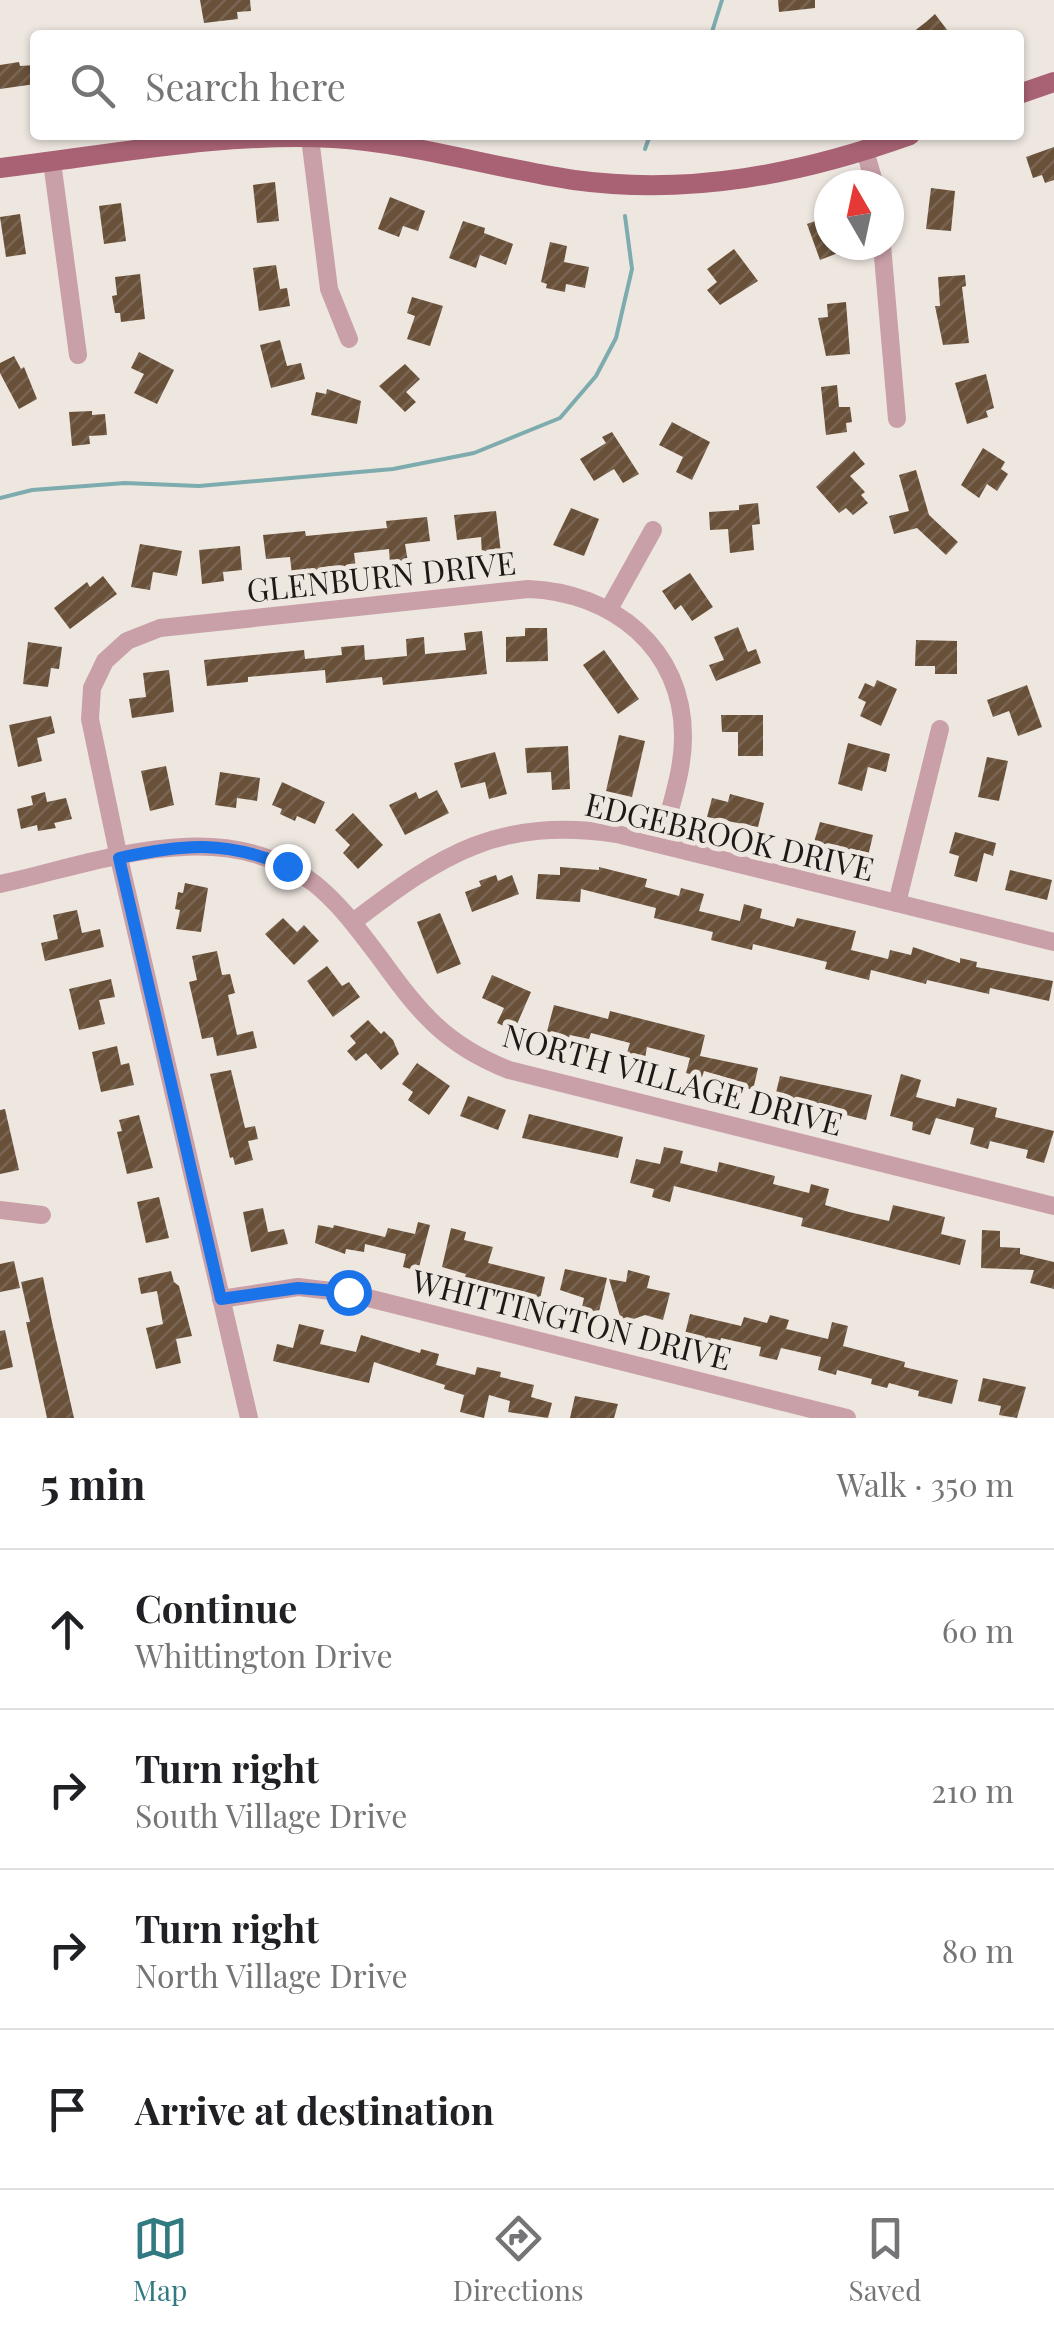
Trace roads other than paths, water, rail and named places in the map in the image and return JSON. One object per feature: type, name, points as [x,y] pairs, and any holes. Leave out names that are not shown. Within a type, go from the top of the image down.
[{"type":"main road","points":[[1024,92],[1054,82]]},
{"type":"main road","points":[[0,168],[234,140]]},
{"type":"main road","points":[[335,140],[399,145],[571,180],[654,186],[770,176],[896,140]]},
{"type":"street","points":[[310,140],[329,289],[348,339]]},
{"type":"street","points":[[865,151],[871,170]]},
{"type":"street","points":[[52,162],[78,355]]},
{"type":"street","points":[[883,260],[897,418]]},
{"type":"street","points":[[609,609],[653,530]]},
{"type":"street","name":"GLENBURN DRIVE","points":[[249,1418],[119,858],[90,704],[92,688],[105,662],[115,650],[141,634],[180,626],[528,589],[569,593],[609,609],[650,643],[670,677],[678,700],[682,758],[661,844]]},
{"type":"street","points":[[897,903],[940,729]]},
{"type":"street","name":"EDGEBROOK DRIVE","points":[[353,922],[443,858],[502,836],[535,830],[590,830],[661,844],[1054,942]]},
{"type":"street","name":"NORTH VILLAGE DRIVE","points":[[0,884],[191,845],[261,855],[313,882],[353,922],[419,1012],[454,1043],[480,1059],[528,1075],[1054,1206]]},
{"type":"street","points":[[0,1210],[42,1214]]},
{"type":"street","name":"WHITTINGTON DRIVE","points":[[221,1299],[298,1288],[348,1292],[847,1418]]},
{"type":"waterway","points":[[713,30],[722,0]]},
{"type":"waterway","points":[[645,149],[648,140]]},
{"type":"waterway","points":[[0,498],[32,490],[125,483],[199,486],[393,469],[474,453],[560,418],[596,376],[616,338],[632,269],[625,216]]}]
